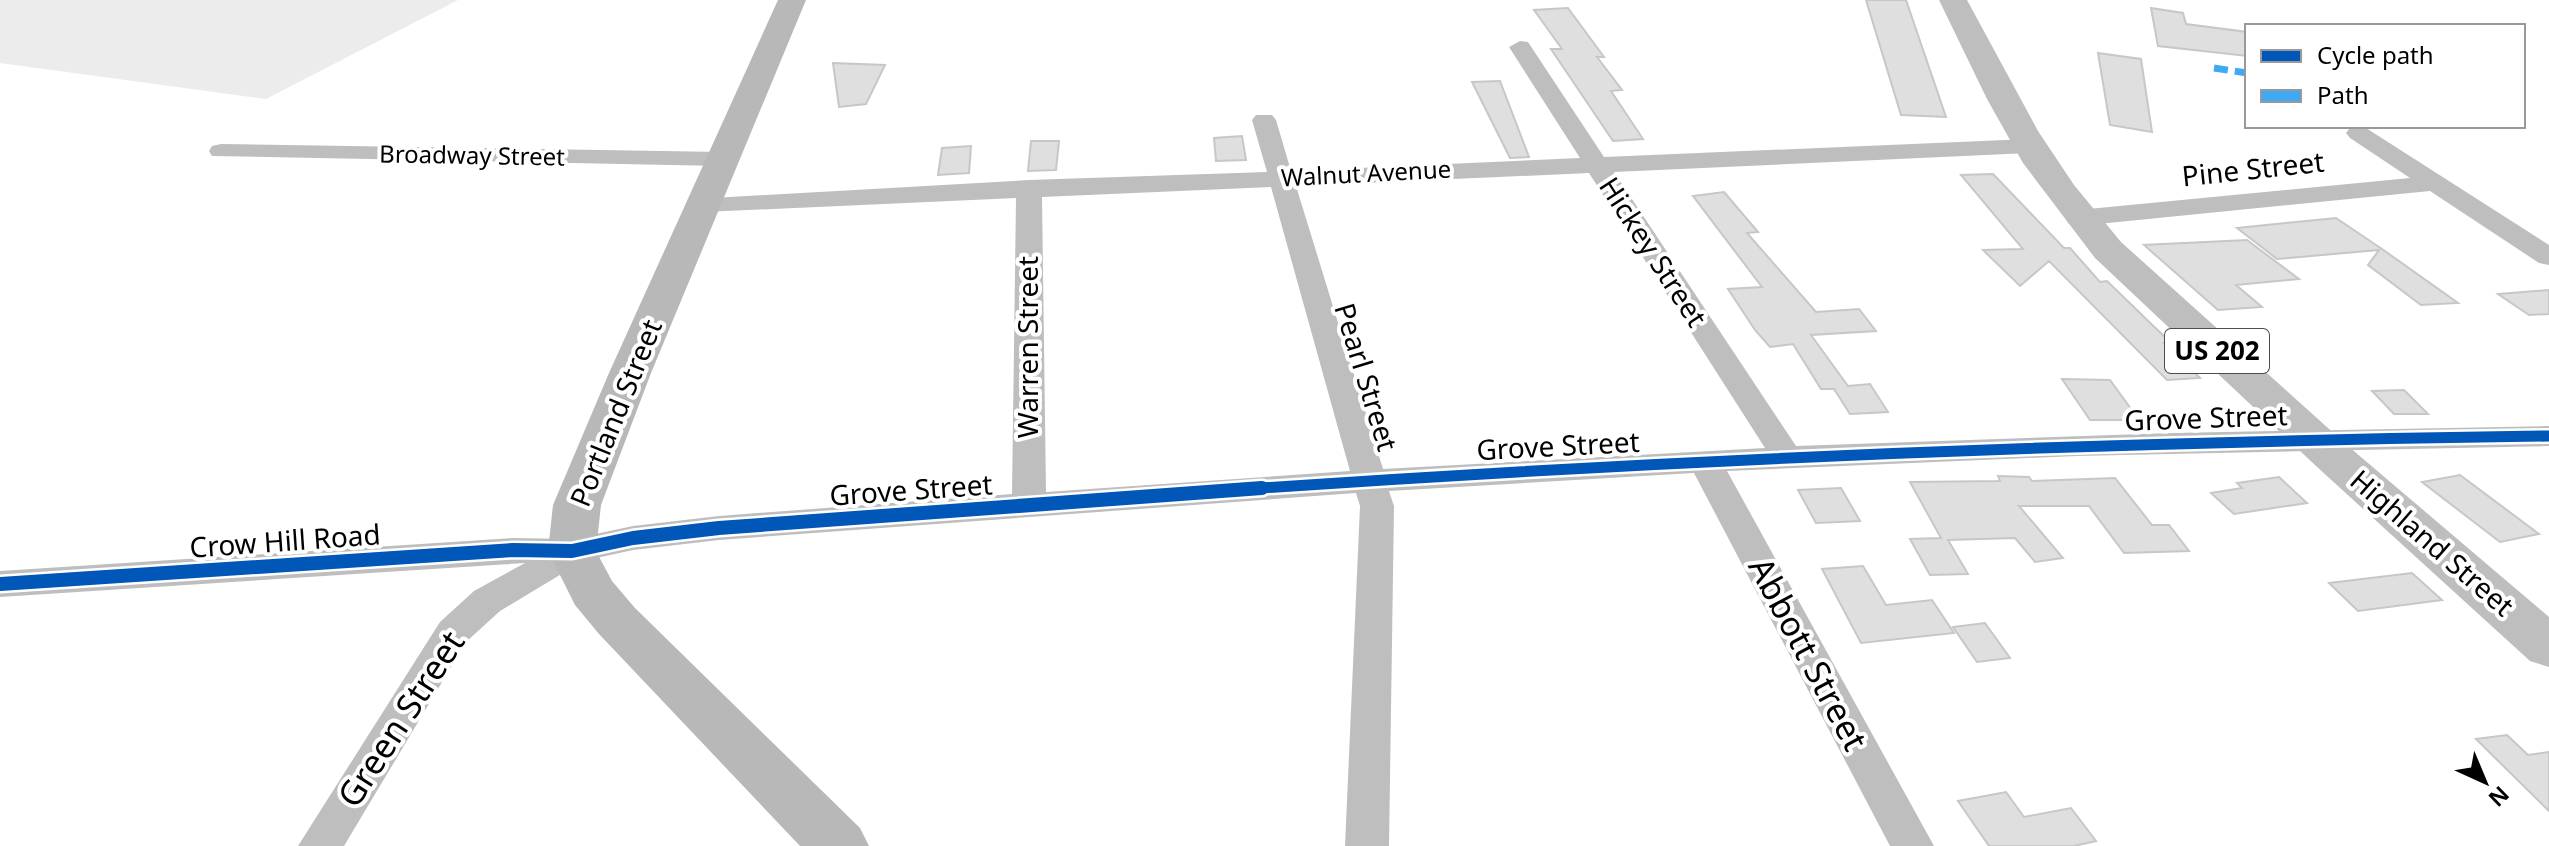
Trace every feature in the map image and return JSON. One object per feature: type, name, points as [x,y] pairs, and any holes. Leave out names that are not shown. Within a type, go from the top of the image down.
[{"type":"highway","name":"Highland Street","points":[[1953,0],[2029,146],[2078,218],[2151,291],[2313,439],[2549,647]]},
{"type":"street","name":"Portland Street","points":[[572,551],[577,505],[630,373],[792,0]]},
{"type":"street","name":"Hickey Street","points":[[1520,47],[1787,457]]},
{"type":"street","name":"Pearl Street","points":[[1264,120],[1372,480],[1377,506],[1367,846]]},
{"type":"street","points":[[2358,133],[2549,257]]},
{"type":"street","name":"Walnut Avenue","points":[[704,204],[2029,146]]},
{"type":"street","name":"Broadway Street","points":[[221,151],[722,159]]},
{"type":"street","name":"Pine Street","points":[[2078,218],[2434,183]]},
{"type":"street","name":"Warren Street","points":[[1029,188],[1029,505]]},
{"type":"street","name":"Grove Street","points":[[572,551],[633,538],[719,528],[1372,480],[1787,457],[2313,439],[2549,436]]},
{"type":"street","name":"Abbott Street","points":[[1705,462],[1912,846]]},
{"type":"street","points":[[572,551],[593,592],[617,621],[839,846]]},
{"type":"street","name":"Crow Hill Road","points":[[0,584],[492,552],[572,551]]},
{"type":"street","name":"Green Street","points":[[320,846],[453,632],[487,601],[572,551]]},
{"type":"street","points":[[487,601],[492,552]]},
{"type":"shaded area","points":[[0,0],[458,0],[266,99],[0,63]]},
{"type":"building","points":[[1866,0],[1906,0],[1946,117],[1901,115]]},
{"type":"building","points":[[1568,8],[1604,57],[1597,57],[1622,90],[1611,91],[1643,139],[1613,141],[1551,49],[1562,49],[1534,10]]},
{"type":"building","points":[[2151,8],[2183,13],[2186,24],[2245,32],[2245,56],[2158,46]]},
{"type":"building","points":[[2098,53],[2141,59],[2152,132],[2110,125]]},
{"type":"building","points":[[833,63],[885,65],[866,104],[839,107]]},
{"type":"building","points":[[1500,81],[1529,157],[1510,158],[1472,82]]},
{"type":"building","points":[[1242,136],[1246,160],[1216,161],[1214,138]]},
{"type":"building","points":[[1031,141],[1059,141],[1056,170],[1028,171]]},
{"type":"building","points":[[971,146],[969,173],[938,175],[942,148]]},
{"type":"building","points":[[1993,174],[2064,248],[2070,248],[2100,282],[2107,281],[2171,343],[2164,343],[2200,378],[2167,380],[2049,261],[2020,286],[1983,250],[2023,249],[1961,175]]},
{"type":"building","points":[[1724,192],[1758,232],[1747,233],[1816,312],[1859,309],[1876,331],[1811,335],[1848,386],[1870,384],[1888,412],[1850,414],[1834,389],[1821,389],[1793,344],[1770,347],[1755,330],[1728,289],[1762,287],[1693,196]]},
{"type":"building","points":[[2336,218],[2458,303],[2421,305],[2368,265],[2379,250],[2277,259],[2237,228]]},
{"type":"building","points":[[2247,240],[2299,279],[2236,285],[2262,307],[2218,310],[2144,245]]},
{"type":"building","points":[[2549,290],[2549,314],[2529,315],[2498,294]]},
{"type":"building","points":[[2062,379],[2110,380],[2139,420],[2090,420]]},
{"type":"building","points":[[2404,390],[2428,414],[2394,414],[2372,391]]},
{"type":"building","points":[[2460,475],[2539,534],[2500,542],[2422,482]]},
{"type":"building","points":[[1998,476],[2029,477],[2032,481],[2115,478],[2152,525],[2169,525],[2189,551],[2124,553],[2089,506],[2019,506],[2063,558],[2035,562],[2015,538],[1948,540],[1968,574],[1930,575],[1910,539],[1941,538],[1910,482],[2000,481]]},
{"type":"building","points":[[2279,477],[2307,503],[2234,514],[2211,493],[2242,488],[2237,483]]},
{"type":"building","points":[[1841,488],[1860,521],[1816,523],[1798,490]]},
{"type":"building","points":[[1863,566],[1886,605],[1932,600],[1954,633],[1861,643],[1822,569]]},
{"type":"building","points":[[2412,573],[2442,600],[2358,611],[2329,583]]},
{"type":"building","points":[[1985,623],[2010,658],[1977,662],[1953,627]]},
{"type":"building","points":[[2507,735],[2528,755],[2549,752],[2549,811],[2476,739]]},
{"type":"building","points":[[2006,792],[2024,817],[2071,808],[2096,841],[2074,846],[1989,846],[1958,801]]},
{"type":"marked path","points":[[2214,68],[2245,73]]},
{"type":"cycle path","points":[[0,584],[513,550],[572,551],[633,538],[719,528],[1525,471],[1983,449],[2549,436]]}]
